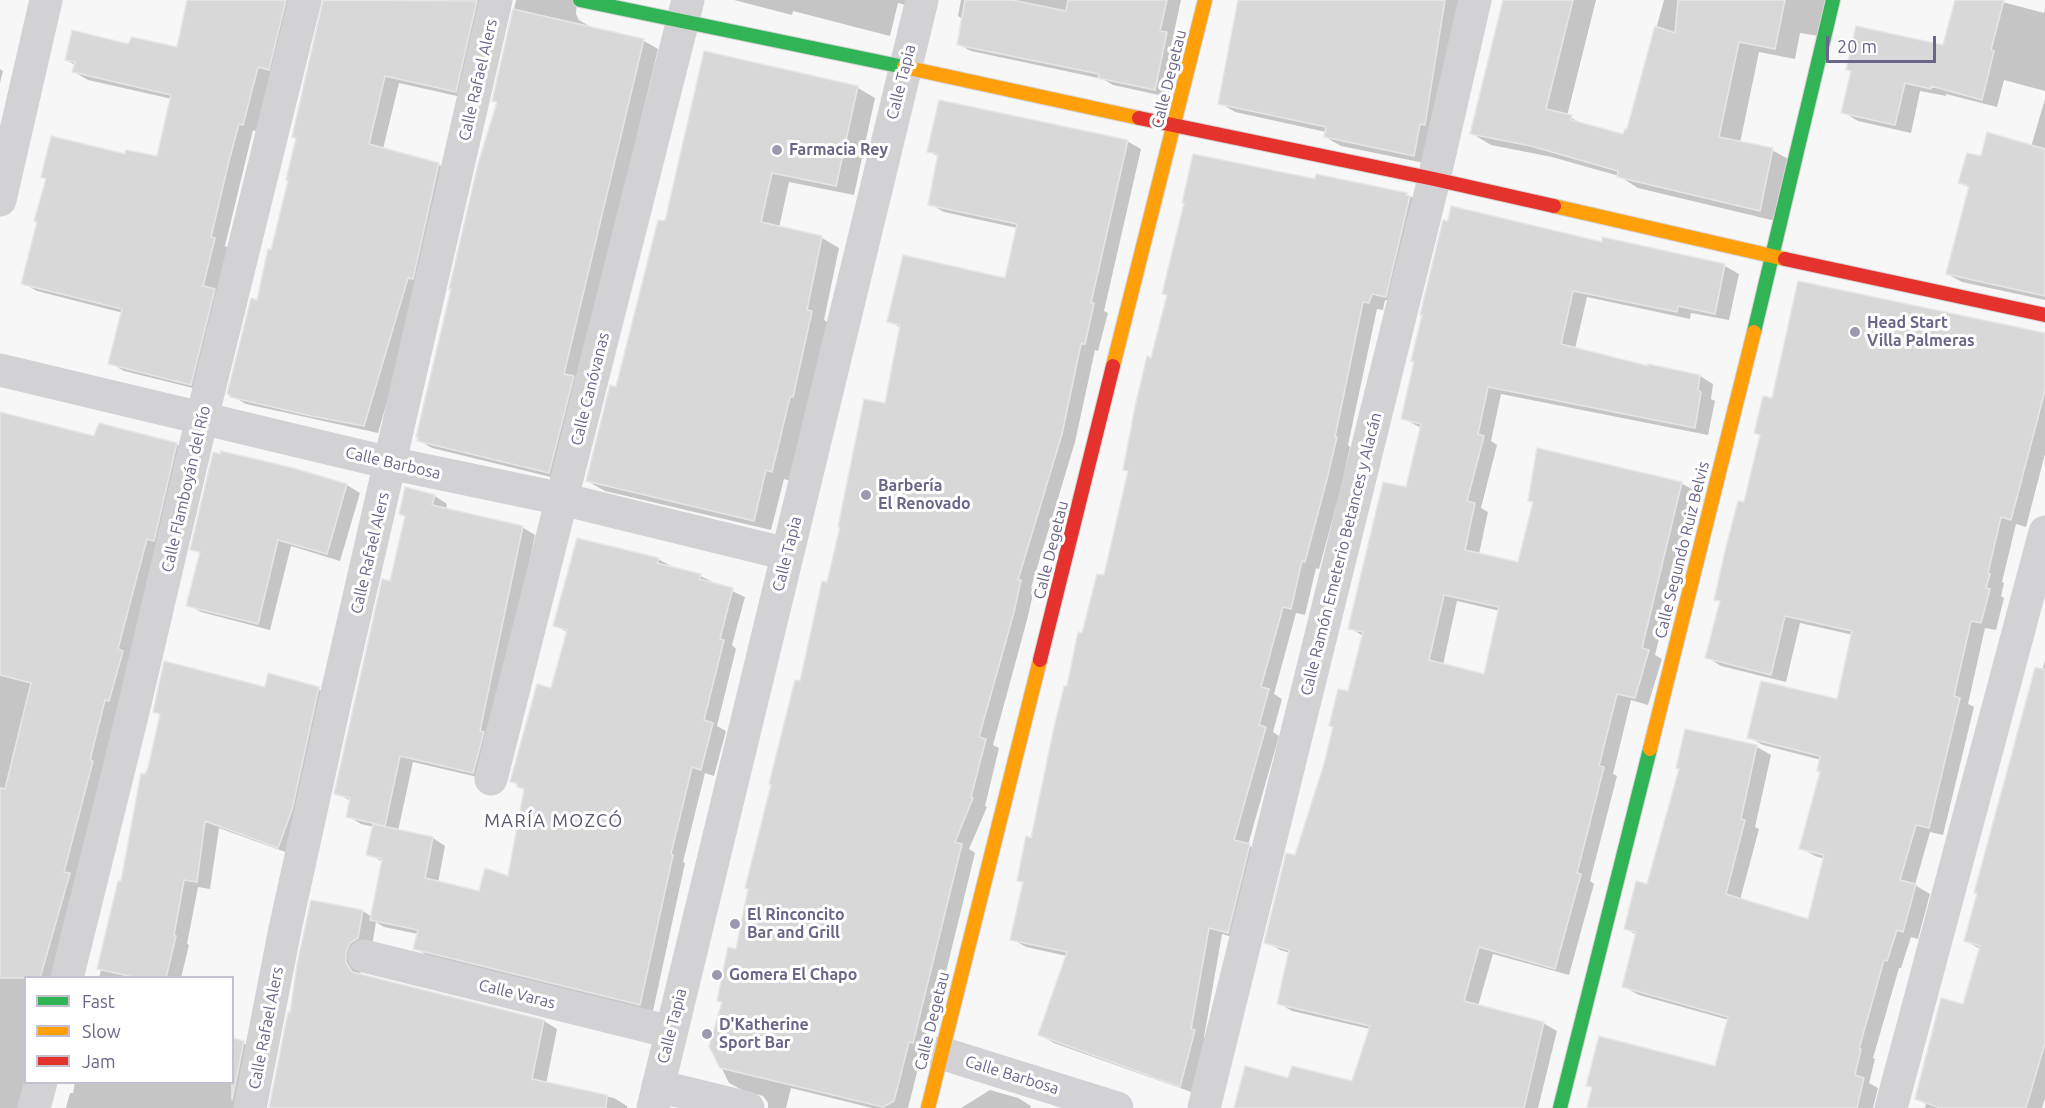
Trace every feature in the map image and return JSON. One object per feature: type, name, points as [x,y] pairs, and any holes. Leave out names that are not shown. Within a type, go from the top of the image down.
[{"type":"street","points":[[0,200],[46,0]]},
{"type":"street","name":"Calle Flamboyán del Río","points":[[68,976],[132,720],[202,418],[304,0]]},
{"type":"street","name":"Calle Rafael Alers","points":[[250,1108],[288,918],[496,0]]},
{"type":"street","points":[[580,0],[685,11],[904,67],[1174,126],[1434,179],[2045,315]]},
{"type":"street","name":"Calle Tapia","points":[[656,1097],[922,0]]},
{"type":"street","name":"Calle Degetau","points":[[928,1108],[1205,0]]},
{"type":"street","name":"Calle Ramón Emeterio Betances y Alacán","points":[[1204,1108],[1434,179],[1475,0]]},
{"type":"street","name":"Calle Segundo Ruiz Belvis","points":[[1560,1108],[1773,256],[1833,0]]},
{"type":"street","name":"Calle Canóvanas","points":[[491,779],[685,11]]},
{"type":"street","name":"Calle Barbosa","points":[[0,370],[390,463],[562,499],[787,554]]},
{"type":"street","points":[[1892,1108],[2045,532]]},
{"type":"street","name":"Calle Varas","points":[[364,956],[671,1032]]},
{"type":"street","name":"Calle Barbosa","points":[[941,1053],[1117,1108]]},
{"type":"street","points":[[34,1108],[40,1084]]},
{"type":"street","points":[[656,1097],[748,1108]]},
{"type":"building","points":[[187,0],[286,0],[269,70],[258,67],[243,125],[239,124],[229,161],[211,237],[215,238],[203,286],[215,289],[191,385],[108,364],[122,309],[21,284],[37,222],[34,221],[46,179],[41,177],[51,136],[125,154],[126,150],[157,156],[171,95],[72,72],[75,62],[65,60],[72,30],[128,44],[132,37],[177,47]]},
{"type":"building","points":[[323,0],[477,1],[456,92],[385,76],[369,144],[439,163],[413,279],[408,278],[364,426],[311,416],[230,397],[227,394],[251,298],[257,300],[268,249],[271,250],[288,181],[286,180],[296,138],[292,137]]},
{"type":"building","points":[[965,0],[1012,0],[1066,11],[1068,0],[1167,0],[1160,31],[1167,32],[1155,90],[1098,78],[1099,74],[957,45]]},
{"type":"building","points":[[1238,0],[1445,0],[1425,125],[1420,124],[1414,156],[1324,137],[1326,127],[1218,104]]},
{"type":"building","points":[[1503,0],[1573,0],[1546,109],[1572,115],[1571,120],[1623,134],[1627,129],[1655,26],[1675,33],[1678,0],[1785,0],[1775,49],[1739,42],[1719,137],[1773,148],[1760,211],[1617,177],[1618,171],[1531,146],[1470,134]]},
{"type":"building","points":[[1955,0],[2004,0],[1991,50],[1994,51],[1982,100],[1931,86],[1931,89],[1905,83],[1895,125],[1841,113],[1851,71],[1846,70],[1856,26],[1943,45]]},
{"type":"building","points":[[513,9],[644,39],[564,374],[574,376],[549,473],[417,441],[418,437],[416,437],[478,164],[497,102],[492,101]]},
{"type":"building","points":[[704,51],[858,86],[836,186],[772,173],[761,222],[822,236],[807,310],[812,311],[793,397],[790,397],[772,472],[766,470],[754,521],[586,481],[610,385],[616,387],[658,220],[665,221]]},
{"type":"building","points":[[939,100],[1128,140],[1091,303],[1094,303],[1085,344],[1081,344],[1062,434],[1018,580],[1021,580],[1014,612],[979,737],[986,739],[971,797],[973,798],[955,842],[962,844],[913,1043],[909,1042],[894,1101],[883,1107],[720,1068],[709,1046],[722,1002],[717,1001],[728,947],[736,949],[748,889],[745,888],[795,680],[800,681],[822,581],[827,582],[840,527],[838,527],[864,399],[885,403],[900,325],[887,322],[903,255],[1005,278],[1017,224],[928,205],[938,154],[927,152]]},
{"type":"building","points":[[1987,132],[2045,149],[2045,296],[1946,274],[1969,186],[1958,183],[1967,153],[1981,156]]},
{"type":"building","points":[[1193,154],[1315,179],[1316,174],[1407,193],[1406,195],[1410,196],[1386,297],[1372,294],[1369,303],[1363,302],[1327,479],[1305,562],[1302,561],[1291,609],[1283,607],[1261,687],[1269,689],[1259,725],[1266,727],[1234,840],[1250,844],[1228,933],[1209,928],[1191,1029],[1195,1030],[1180,1087],[1038,1035],[1067,952],[1010,940],[1023,882],[1017,881],[1026,836],[1031,838],[1064,686],[1067,686],[1078,632],[1082,633],[1097,574],[1104,575],[1128,471],[1123,470],[1135,407],[1147,356],[1151,358],[1167,295],[1162,294],[1184,203],[1182,203]]},
{"type":"building","points":[[1451,206],[1602,242],[1602,237],[1725,264],[1715,314],[1678,306],[1677,312],[1573,291],[1561,344],[1648,366],[1648,364],[1700,375],[1698,390],[1701,392],[1695,428],[1488,387],[1478,434],[1484,436],[1467,501],[1475,503],[1465,550],[1518,562],[1533,502],[1528,501],[1537,448],[1682,482],[1642,648],[1649,650],[1635,698],[1617,694],[1599,766],[1604,767],[1577,873],[1581,874],[1555,969],[1479,947],[1464,1001],[1544,1022],[1524,1108],[1234,1108],[1245,1066],[1288,1078],[1292,1066],[1352,1081],[1370,1026],[1277,1004],[1289,950],[1264,943],[1286,853],[1295,855],[1324,764],[1333,727],[1329,726],[1338,689],[1348,691],[1363,632],[1348,629],[1383,482],[1406,487],[1421,424],[1401,419],[1414,362],[1411,361],[1422,315],[1420,315],[1443,220],[1448,221]],"holes":[[[1444,595],[1499,607],[1484,674],[1429,660]]]},
{"type":"building","points":[[1798,281],[2045,333],[2045,390],[2011,520],[2001,517],[1988,573],[1990,574],[1986,588],[1990,589],[1981,623],[1971,621],[1954,696],[1960,698],[1929,828],[1916,825],[1900,880],[1916,884],[1903,932],[1897,930],[1887,961],[1884,960],[1859,1049],[1861,1049],[1855,1075],[1864,1078],[1857,1108],[1587,1108],[1592,1087],[1586,1086],[1599,1036],[1715,1066],[1728,1017],[1622,987],[1636,932],[1624,929],[1636,881],[1647,884],[1679,769],[1676,768],[1685,729],[1757,745],[1741,819],[1745,820],[1726,894],[1808,919],[1824,855],[1799,849],[1820,772],[1817,771],[1820,756],[1747,738],[1761,681],[1837,699],[1852,631],[1785,616],[1771,675],[1705,658],[1720,601],[1714,600],[1726,547],[1738,501],[1744,502],[1760,435],[1754,433],[1763,396],[1772,398]]},
{"type":"building","points":[[0,412],[94,436],[99,423],[177,443],[154,541],[147,539],[118,649],[123,651],[109,701],[105,700],[90,760],[93,761],[64,872],[70,873],[41,976],[24,976],[24,978],[0,978],[0,788],[5,789],[31,683],[0,675]]},
{"type":"building","points":[[221,451],[347,484],[327,554],[278,540],[258,624],[186,606],[200,552],[190,550],[213,452],[220,454]]},
{"type":"building","points":[[405,487],[435,495],[432,505],[523,526],[480,731],[484,732],[473,773],[400,756],[385,826],[346,817],[350,798],[334,794],[382,579],[390,581],[405,516],[399,514]]},
{"type":"building","points":[[577,538],[659,558],[657,563],[701,574],[699,579],[733,588],[720,639],[724,640],[704,720],[713,723],[701,770],[692,767],[671,854],[673,855],[640,1005],[413,949],[418,930],[370,920],[382,859],[366,855],[373,824],[433,837],[425,878],[479,891],[485,868],[508,876],[524,789],[517,787],[517,783],[510,782],[537,684],[551,688],[567,630],[553,626]]},
{"type":"building","points":[[164,661],[265,687],[268,673],[319,687],[292,810],[278,848],[205,821],[197,882],[184,880],[174,935],[176,936],[166,976],[129,976],[97,969],[118,881],[121,881],[141,773],[145,774],[148,768],[160,714],[153,712]]},
{"type":"building","points":[[2035,668],[2045,669],[2045,1043],[2026,1108],[1940,1108],[1915,1099],[1941,998],[1963,1004],[1980,946],[1964,941],[1977,893],[1974,893]]},
{"type":"building","points":[[311,900],[363,910],[358,938],[350,943],[346,952],[346,962],[352,972],[544,1020],[532,1079],[607,1095],[606,1108],[269,1108]]},
{"type":"building","points":[[234,1038],[244,1041],[232,1100],[232,1084],[234,1084]]},
{"type":"traffic: fast","points":[[580,0],[904,67]]},
{"type":"traffic: fast","points":[[1754,332],[1833,0]]},
{"type":"traffic: fast","points":[[1560,1108],[1650,749]]},
{"type":"traffic: slow","points":[[1113,366],[1205,0]]},
{"type":"traffic: slow","points":[[904,67],[1139,118]]},
{"type":"traffic: slow","points":[[1554,206],[1785,259]]},
{"type":"traffic: slow","points":[[1650,749],[1754,332]]},
{"type":"traffic: slow","points":[[928,1108],[1040,660]]},
{"type":"traffic: jam","points":[[1139,118],[1554,206]]},
{"type":"traffic: jam","points":[[1785,259],[2045,315]]},
{"type":"traffic: jam","points":[[1040,660],[1113,366]]},
{"type":"place","name":"Farmacia Rey","points":[[777,150]]},
{"type":"place","name":"Head Start Villa Palmeras","points":[[1855,332]]},
{"type":"place","name":"Barbería El Renovado","points":[[866,495]]},
{"type":"place","name":"El Rinconcito Bar and Grill","points":[[735,924]]},
{"type":"place","name":"Gomera El Chapo","points":[[717,975]]},
{"type":"place","name":"D'Katherine Sport Bar","points":[[707,1034]]},
{"type":"district","name":"MARÍA MOZCÓ","points":[[554,821]]}]
